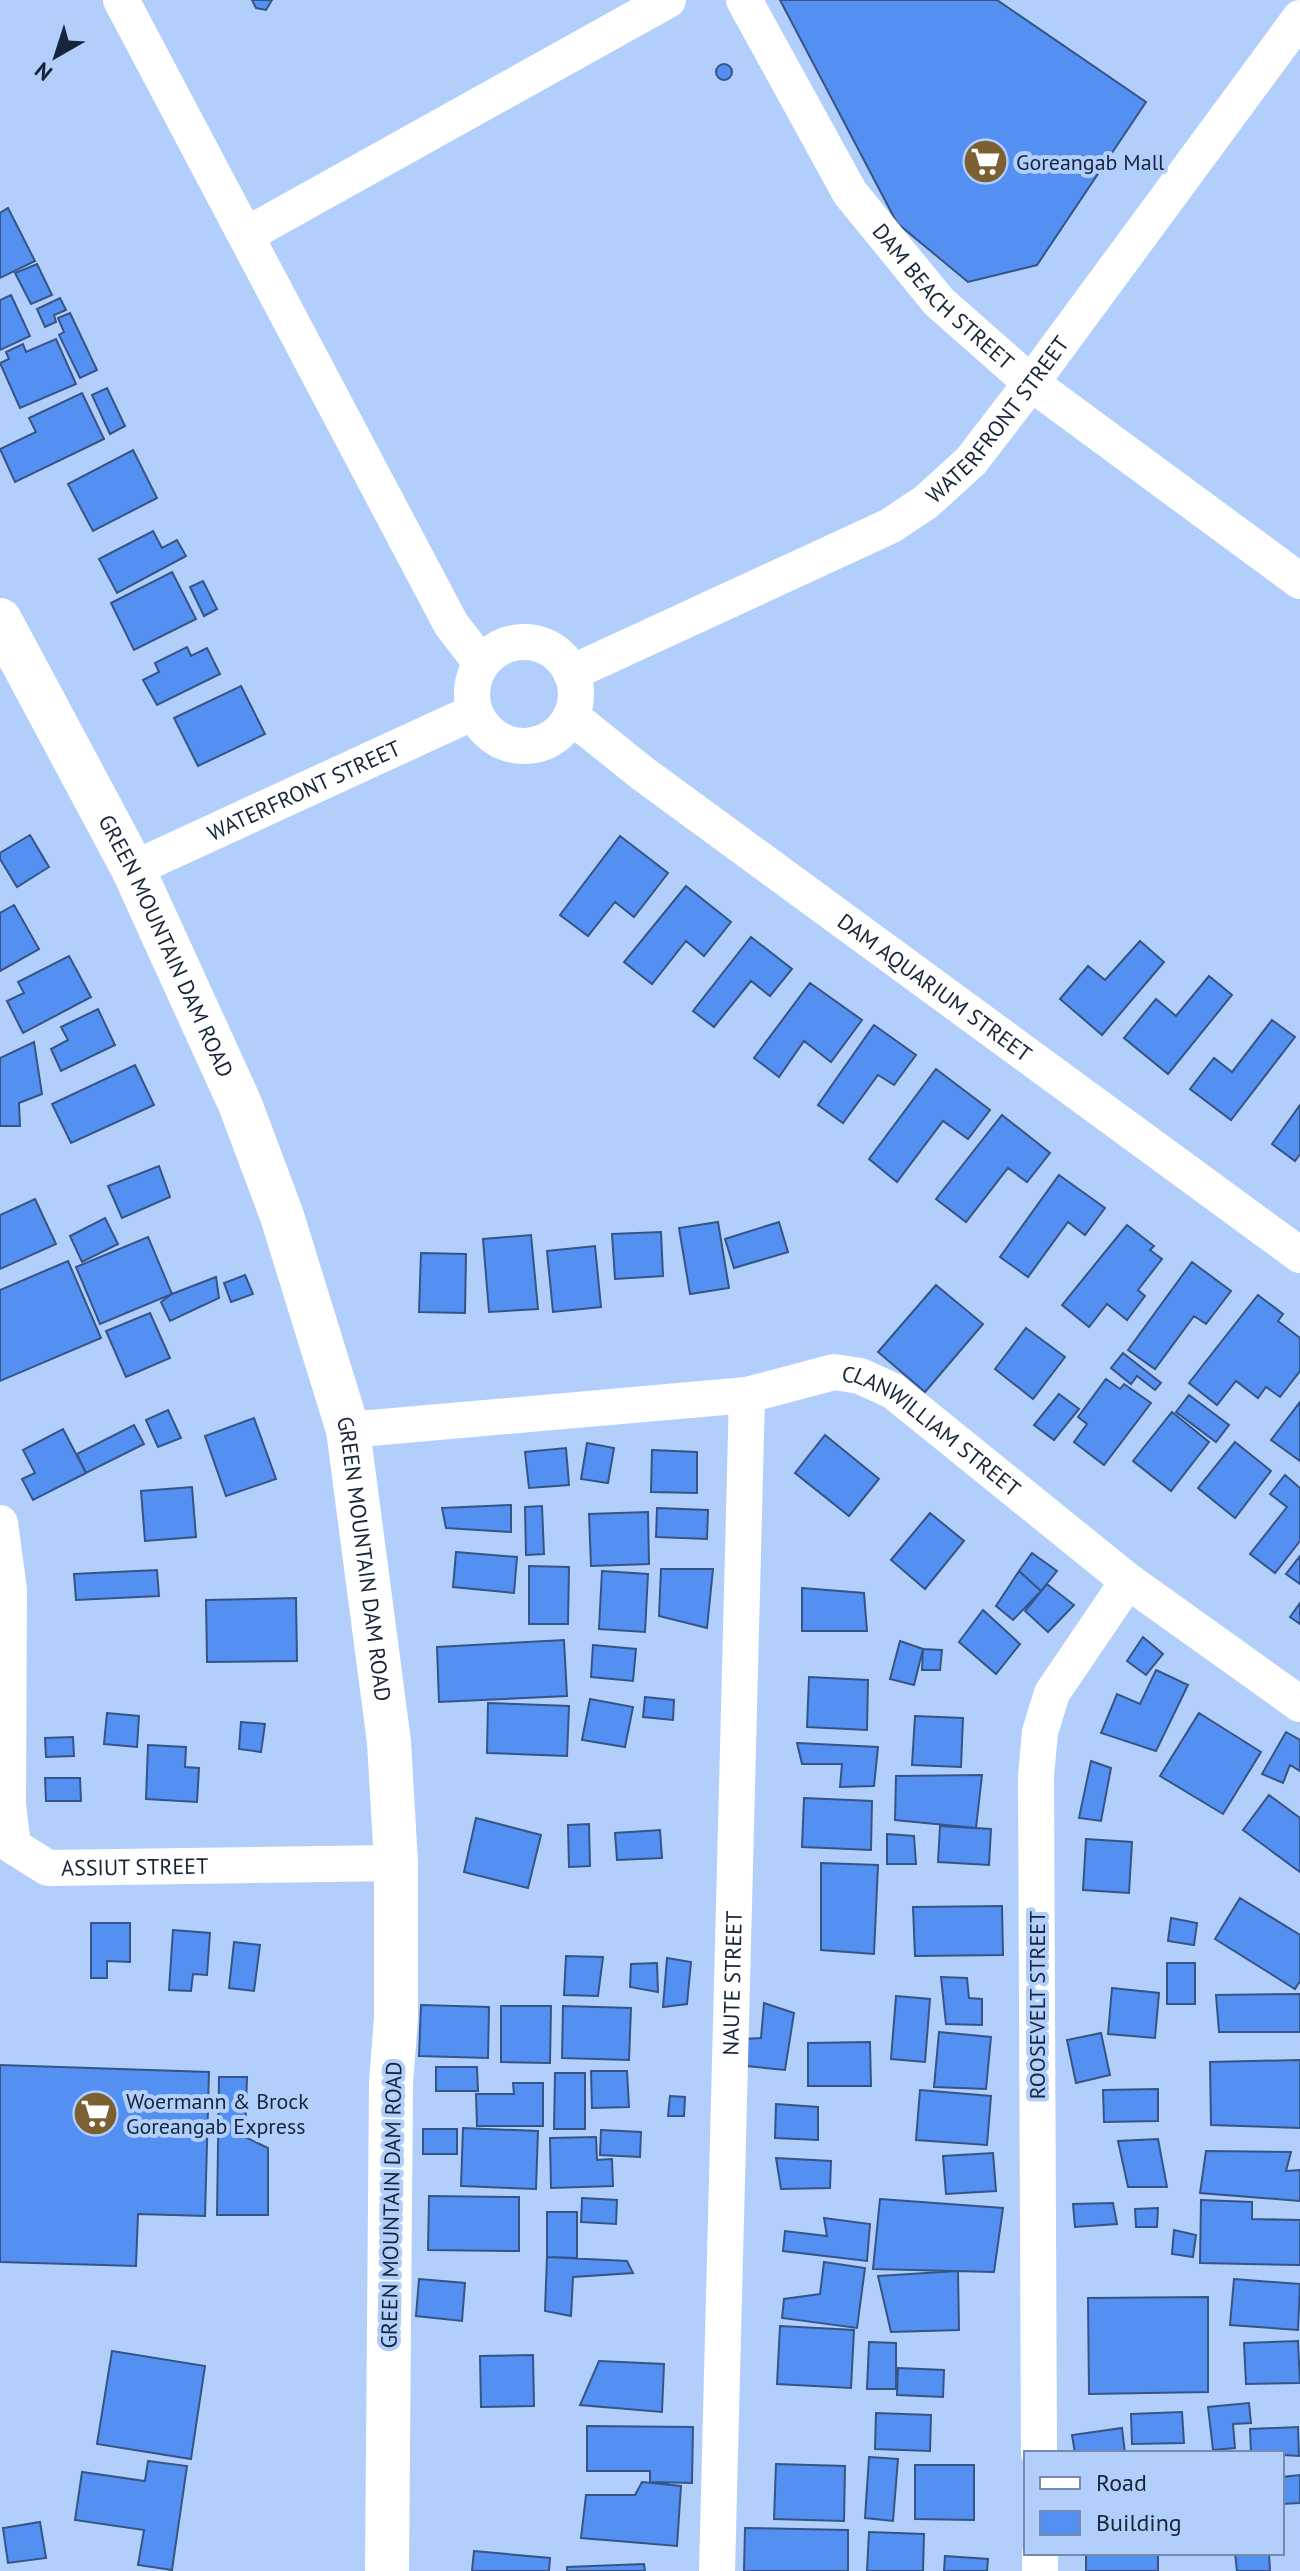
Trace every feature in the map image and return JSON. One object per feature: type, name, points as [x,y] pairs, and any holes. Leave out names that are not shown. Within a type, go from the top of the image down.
[{"type":"street","points":[[121,0],[451,624],[481,663]]},
{"type":"street","points":[[246,235],[668,0]]},
{"type":"street","name":"DAM BEACH STREET","points":[[744,0],[850,193],[939,302],[1031,383],[1300,581]]},
{"type":"street","name":"WATERFRONT STREET","points":[[571,673],[890,526],[926,502],[971,461],[1300,18]]},
{"type":"street","name":"GREEN MOUNTAIN DAM ROAD","points":[[0,620],[133,869],[250,1132],[282,1216],[348,1430],[389,1742],[396,1863],[387,2571]]},
{"type":"street","points":[[525,641],[557,653],[571,673],[576,699],[571,716],[562,730],[547,741],[531,746],[513,745],[497,739],[483,727],[474,712],[471,695],[473,679],[481,663],[493,651],[525,641]]},
{"type":"street","name":"WATERFRONT STREET","points":[[133,869],[474,712]]},
{"type":"street","name":"DAM AQUARIUM STREET","points":[[571,716],[642,773],[1300,1255]]},
{"type":"street","name":"CLANWILLIAM STREET","points":[[348,1430],[747,1395],[834,1372],[860,1376],[893,1391],[1128,1581],[1300,1704]]},
{"type":"street","name":"NAUTE STREET","points":[[717,2571],[747,1395]]},
{"type":"street","name":"ASSIUT STREET","points":[[0,1523],[9,1590],[8,1805],[13,1846],[48,1868],[396,1863]]},
{"type":"street","name":"ROOSEVELT STREET","points":[[1039,2451],[1036,1776],[1040,1732],[1052,1693],[1128,1581]]},
{"type":"building","points":[[252,0],[272,0],[266,10],[256,8]]},
{"type":"building","name":"Goreangab Mall","points":[[780,0],[997,0],[1146,102],[1037,265],[968,282],[897,223]]},
{"type":"building","points":[[724,64],[730,66],[730,78],[724,80],[718,78],[716,72],[718,66]]},
{"type":"building","points":[[8,208],[35,261],[0,278],[0,213]]},
{"type":"building","points":[[37,264],[52,295],[31,304],[15,273]]},
{"type":"building","points":[[11,295],[30,336],[0,350],[0,300]]},
{"type":"building","points":[[60,298],[66,310],[54,315],[56,322],[45,327],[37,309]]},
{"type":"building","points":[[70,313],[97,370],[80,378],[59,335],[64,332],[58,318]]},
{"type":"building","points":[[56,339],[76,384],[20,408],[0,363],[9,359],[6,352],[23,344],[26,352]]},
{"type":"building","points":[[107,388],[125,426],[110,434],[92,395]]},
{"type":"building","points":[[82,393],[104,439],[15,482],[0,449],[36,432],[29,418]]},
{"type":"building","points":[[133,450],[157,498],[93,531],[68,484]]},
{"type":"building","points":[[153,531],[162,548],[177,540],[186,556],[117,593],[99,559]]},
{"type":"building","points":[[172,572],[196,619],[134,650],[111,603]]},
{"type":"building","points":[[203,581],[217,609],[204,616],[190,587]]},
{"type":"building","points":[[187,647],[191,656],[207,648],[220,674],[157,705],[143,680],[159,672],[155,663]]},
{"type":"building","points":[[241,686],[265,734],[198,766],[174,718]]},
{"type":"building","points":[[30,835],[49,867],[17,887],[0,859],[0,853]]},
{"type":"building","points":[[620,836],[668,873],[634,917],[615,902],[588,936],[560,915]]},
{"type":"building","points":[[686,886],[731,922],[704,956],[686,941],[652,984],[624,962]]},
{"type":"building","points":[[14,905],[39,949],[0,971],[0,913]]},
{"type":"building","points":[[751,937],[792,969],[770,996],[751,981],[714,1027],[693,1011]]},
{"type":"building","points":[[1140,941],[1164,962],[1102,1035],[1060,999],[1088,966],[1105,980]]},
{"type":"building","points":[[69,956],[91,997],[23,1033],[7,1001],[24,993],[18,982]]},
{"type":"building","points":[[1209,976],[1232,995],[1168,1074],[1124,1038],[1156,999],[1176,1016]]},
{"type":"building","points":[[810,983],[862,1020],[831,1062],[804,1041],[779,1077],[754,1058]]},
{"type":"building","points":[[98,1009],[115,1045],[61,1071],[51,1049],[68,1040],[61,1027]]},
{"type":"building","points":[[1272,1020],[1295,1037],[1231,1120],[1190,1089],[1214,1058],[1232,1072]]},
{"type":"building","points":[[874,1025],[916,1055],[894,1085],[878,1075],[843,1123],[818,1105]]},
{"type":"building","points":[[34,1042],[42,1094],[19,1103],[20,1126],[0,1126],[0,1058]]},
{"type":"building","points":[[135,1065],[154,1105],[71,1143],[52,1104]]},
{"type":"building","points":[[936,1069],[990,1110],[968,1139],[943,1121],[897,1182],[869,1159]]},
{"type":"building","points":[[1300,1105],[1300,1154],[1295,1161],[1272,1144]]},
{"type":"building","points":[[1002,1115],[1050,1153],[1027,1182],[1008,1168],[966,1222],[936,1199]]},
{"type":"building","points":[[159,1166],[170,1197],[122,1218],[108,1186]]},
{"type":"building","points":[[1059,1175],[1105,1208],[1085,1235],[1068,1222],[1028,1277],[1000,1257]]},
{"type":"building","points":[[35,1199],[56,1244],[0,1269],[0,1215]]},
{"type":"building","points":[[105,1218],[118,1244],[82,1262],[70,1236]]},
{"type":"building","points":[[718,1222],[729,1288],[690,1294],[679,1228]]},
{"type":"building","points":[[779,1222],[788,1252],[734,1268],[725,1239]]},
{"type":"building","points":[[1127,1225],[1154,1246],[1150,1250],[1162,1259],[1138,1290],[1145,1296],[1127,1320],[1107,1304],[1089,1327],[1062,1305]]},
{"type":"building","points":[[661,1232],[663,1276],[615,1279],[612,1234]]},
{"type":"building","points":[[531,1235],[538,1309],[489,1312],[483,1239]]},
{"type":"building","points":[[148,1237],[172,1294],[100,1324],[76,1267]]},
{"type":"building","points":[[595,1246],[601,1307],[553,1312],[547,1251]]},
{"type":"building","points":[[421,1253],[466,1254],[465,1313],[419,1312]]},
{"type":"building","points":[[68,1261],[101,1338],[0,1381],[0,1290]]},
{"type":"building","points":[[1192,1262],[1231,1291],[1206,1324],[1194,1316],[1155,1369],[1128,1350]]},
{"type":"building","points":[[245,1275],[253,1294],[231,1302],[224,1283]]},
{"type":"building","points":[[216,1277],[219,1298],[170,1321],[161,1302],[172,1294]]},
{"type":"building","points":[[936,1285],[983,1324],[925,1392],[878,1352]]},
{"type":"building","points":[[1258,1295],[1283,1314],[1278,1321],[1300,1338],[1300,1371],[1280,1397],[1266,1387],[1258,1398],[1236,1381],[1217,1405],[1189,1383]]},
{"type":"building","points":[[150,1313],[170,1358],[126,1377],[106,1331]]},
{"type":"building","points":[[1026,1328],[1065,1357],[1033,1399],[995,1369]]},
{"type":"building","points":[[1123,1353],[1161,1383],[1155,1390],[1137,1376],[1131,1384],[1111,1368]]},
{"type":"building","points":[[1106,1379],[1120,1389],[1124,1384],[1151,1403],[1104,1465],[1074,1442],[1087,1424],[1078,1417]]},
{"type":"building","points":[[1059,1394],[1079,1409],[1054,1440],[1034,1425]]},
{"type":"building","points":[[1189,1395],[1229,1425],[1216,1442],[1176,1412]]},
{"type":"building","points":[[1300,1402],[1300,1461],[1271,1440]]},
{"type":"building","points":[[168,1410],[181,1438],[158,1447],[146,1420]]},
{"type":"building","points":[[1172,1412],[1209,1442],[1171,1491],[1133,1461]]},
{"type":"building","points":[[254,1418],[276,1479],[226,1496],[205,1436]]},
{"type":"building","points":[[134,1425],[144,1444],[86,1473],[77,1454]]},
{"type":"building","points":[[63,1429],[86,1473],[33,1500],[22,1479],[35,1473],[23,1450]]},
{"type":"building","points":[[825,1435],[879,1479],[849,1516],[795,1473]]},
{"type":"building","points":[[1235,1442],[1271,1471],[1235,1518],[1198,1488]]},
{"type":"building","points":[[587,1443],[614,1448],[608,1483],[581,1479]]},
{"type":"building","points":[[566,1448],[569,1485],[529,1488],[525,1452]]},
{"type":"building","points":[[652,1450],[697,1452],[697,1493],[651,1492]]},
{"type":"building","points":[[1285,1475],[1300,1488],[1300,1541],[1275,1573],[1250,1554],[1287,1507],[1270,1494]]},
{"type":"building","points":[[192,1487],[196,1537],[145,1541],[141,1491]]},
{"type":"building","points":[[511,1505],[511,1532],[446,1528],[442,1508]]},
{"type":"building","points":[[542,1506],[544,1554],[526,1555],[525,1507]]},
{"type":"building","points":[[657,1508],[708,1510],[707,1539],[656,1537]]},
{"type":"building","points":[[648,1512],[649,1564],[591,1566],[589,1514]]},
{"type":"building","points":[[930,1513],[964,1541],[925,1589],[891,1560]]},
{"type":"building","points":[[456,1552],[517,1557],[514,1593],[453,1587]]},
{"type":"building","points":[[1032,1553],[1057,1571],[1041,1591],[1019,1571]]},
{"type":"building","points":[[1300,1556],[1300,1584],[1286,1574]]},
{"type":"building","points":[[529,1566],[569,1567],[568,1624],[529,1624]]},
{"type":"building","points":[[661,1569],[713,1569],[707,1628],[659,1616]]},
{"type":"building","points":[[157,1570],[159,1596],[76,1600],[74,1574]]},
{"type":"building","points":[[602,1571],[648,1574],[645,1632],[599,1629]]},
{"type":"building","points":[[1019,1571],[1041,1591],[1013,1620],[996,1606]]},
{"type":"building","points":[[1047,1584],[1074,1605],[1048,1632],[1025,1611]]},
{"type":"building","points":[[802,1588],[864,1593],[867,1631],[802,1631]]},
{"type":"building","points":[[296,1598],[297,1661],[207,1662],[206,1600]]},
{"type":"building","points":[[1300,1603],[1300,1624],[1290,1617]]},
{"type":"building","points":[[983,1610],[1020,1644],[996,1674],[959,1642]]},
{"type":"building","points":[[1143,1637],[1163,1654],[1146,1675],[1127,1661]]},
{"type":"building","points":[[564,1640],[567,1696],[439,1702],[437,1647]]},
{"type":"building","points":[[900,1641],[923,1649],[914,1685],[890,1679]]},
{"type":"building","points":[[593,1645],[636,1649],[633,1681],[591,1677]]},
{"type":"building","points":[[923,1649],[942,1650],[940,1670],[922,1670]]},
{"type":"building","points":[[1156,1670],[1188,1685],[1156,1751],[1101,1733],[1117,1694],[1140,1704]]},
{"type":"building","points":[[809,1677],[868,1680],[867,1730],[807,1727]]},
{"type":"building","points":[[645,1697],[674,1700],[673,1720],[643,1717]]},
{"type":"building","points":[[590,1699],[633,1707],[625,1747],[582,1740]]},
{"type":"building","points":[[488,1703],[569,1706],[567,1756],[487,1753]]},
{"type":"building","points":[[107,1713],[139,1716],[137,1747],[104,1744]]},
{"type":"building","points":[[1199,1713],[1261,1752],[1223,1814],[1160,1776]]},
{"type":"building","points":[[915,1716],[963,1718],[961,1767],[912,1765]]},
{"type":"building","points":[[241,1722],[265,1724],[261,1752],[239,1749]]},
{"type":"building","points":[[1286,1732],[1300,1740],[1300,1771],[1290,1765],[1283,1783],[1262,1774]]},
{"type":"building","points":[[73,1737],[74,1756],[46,1757],[45,1738]]},
{"type":"building","points":[[797,1743],[878,1747],[874,1786],[840,1787],[842,1764],[802,1764]]},
{"type":"building","points":[[148,1745],[186,1747],[185,1767],[199,1768],[197,1802],[146,1799]]},
{"type":"building","points":[[1091,1761],[1111,1768],[1101,1821],[1079,1818]]},
{"type":"building","points":[[982,1775],[976,1828],[895,1820],[896,1776]]},
{"type":"building","points":[[45,1778],[80,1778],[81,1801],[46,1801]]},
{"type":"building","points":[[1269,1795],[1300,1818],[1300,1872],[1243,1830]]},
{"type":"building","points":[[804,1798],[872,1801],[871,1850],[802,1847]]},
{"type":"building","points":[[476,1818],[541,1835],[528,1888],[464,1872]]},
{"type":"building","points":[[589,1824],[590,1866],[569,1867],[568,1825]]},
{"type":"building","points":[[940,1826],[991,1829],[989,1865],[938,1862]]},
{"type":"building","points":[[660,1830],[662,1858],[617,1860],[615,1833]]},
{"type":"building","points":[[887,1834],[914,1836],[916,1864],[887,1864]]},
{"type":"building","points":[[1086,1839],[1132,1842],[1129,1893],[1083,1890]]},
{"type":"building","points":[[821,1863],[878,1865],[874,1954],[821,1950]]},
{"type":"building","points":[[1240,1898],[1300,1935],[1300,1981],[1295,1989],[1215,1939]]},
{"type":"building","points":[[1002,1906],[1003,1955],[915,1956],[913,1907]]},
{"type":"building","points":[[1171,1918],[1197,1923],[1194,1945],[1168,1941]]},
{"type":"building","points":[[91,1923],[130,1923],[130,1962],[107,1961],[107,1978],[91,1978]]},
{"type":"building","points":[[173,1930],[210,1933],[207,1975],[193,1974],[191,1991],[169,1990]]},
{"type":"building","points":[[234,1942],[260,1945],[254,1991],[229,1988]]},
{"type":"building","points":[[566,1956],[603,1957],[598,1996],[564,1995]]},
{"type":"building","points":[[667,1958],[691,1962],[687,2004],[663,2007]]},
{"type":"building","points":[[657,1963],[658,1992],[630,1987],[631,1964]]},
{"type":"building","points":[[1167,1963],[1195,1963],[1195,2004],[1167,2004]]},
{"type":"building","points":[[941,1977],[967,1978],[969,1998],[982,1999],[982,2025],[946,2024]]},
{"type":"building","points":[[1112,1988],[1159,1993],[1155,2038],[1108,2034]]},
{"type":"building","points":[[1300,1994],[1300,2032],[1219,2032],[1216,1995]]},
{"type":"building","points":[[896,1996],[930,1999],[925,2062],[891,2059]]},
{"type":"building","points":[[764,2003],[794,2013],[785,2070],[746,2066],[744,2039],[761,2038]]},
{"type":"building","points":[[421,2005],[489,2007],[488,2058],[419,2056]]},
{"type":"building","points":[[501,2006],[551,2006],[550,2063],[501,2062]]},
{"type":"building","points":[[563,2006],[631,2008],[629,2060],[562,2058]]},
{"type":"building","points":[[939,2032],[991,2037],[986,2089],[934,2087]]},
{"type":"building","points":[[1101,2033],[1110,2075],[1076,2083],[1067,2040]]},
{"type":"building","points":[[870,2042],[871,2086],[808,2086],[808,2043]]},
{"type":"building","points":[[1300,2060],[1300,2128],[1211,2125],[1210,2062]]},
{"type":"building","points":[[0,2065],[209,2072],[205,2216],[138,2214],[136,2266],[0,2262]]},
{"type":"building","points":[[436,2067],[477,2067],[478,2091],[436,2091]]},
{"type":"building","points":[[591,2071],[627,2071],[629,2107],[592,2108]]},
{"type":"building","points":[[555,2073],[585,2073],[585,2129],[554,2129]]},
{"type":"building","points":[[219,2077],[247,2077],[245,2137],[268,2148],[268,2215],[217,2215]]},
{"type":"building","points":[[513,2083],[543,2083],[543,2126],[477,2126],[476,2094],[514,2094]]},
{"type":"building","points":[[1158,2089],[1158,2121],[1104,2122],[1103,2090]]},
{"type":"building","points":[[920,2090],[991,2096],[987,2145],[916,2140]]},
{"type":"building","points":[[670,2096],[685,2097],[684,2116],[668,2116]]},
{"type":"building","points":[[776,2104],[818,2107],[818,2140],[775,2138]]},
{"type":"building","points":[[463,2128],[538,2131],[536,2189],[461,2186]]},
{"type":"building","points":[[423,2129],[457,2129],[457,2154],[423,2154]]},
{"type":"building","points":[[601,2130],[641,2132],[640,2157],[600,2155]]},
{"type":"building","points":[[596,2137],[597,2160],[612,2159],[613,2186],[551,2188],[550,2138]]},
{"type":"building","points":[[1158,2139],[1167,2187],[1128,2187],[1118,2141]]},
{"type":"building","points":[[1206,2151],[1291,2152],[1286,2171],[1300,2170],[1300,2201],[1200,2193]]},
{"type":"building","points":[[993,2153],[996,2191],[946,2194],[943,2156]]},
{"type":"building","points":[[776,2158],[831,2161],[830,2188],[781,2189]]},
{"type":"building","points":[[429,2196],[519,2197],[519,2251],[428,2250]]},
{"type":"building","points":[[582,2198],[617,2200],[616,2224],[581,2222]]},
{"type":"building","points":[[880,2199],[1003,2208],[994,2272],[873,2269]]},
{"type":"building","points":[[1201,2200],[1252,2202],[1252,2219],[1300,2220],[1300,2265],[1200,2263]]},
{"type":"building","points":[[1113,2203],[1117,2224],[1075,2227],[1073,2204]]},
{"type":"building","points":[[1158,2208],[1157,2227],[1136,2227],[1135,2209]]},
{"type":"building","points":[[547,2212],[577,2212],[577,2258],[547,2257]]},
{"type":"building","points":[[824,2218],[870,2224],[867,2261],[783,2251],[785,2231],[827,2236]]},
{"type":"building","points":[[1174,2230],[1196,2235],[1193,2257],[1172,2254]]},
{"type":"building","points":[[547,2257],[627,2261],[633,2273],[573,2277],[571,2316],[545,2311]]},
{"type":"building","points":[[824,2262],[865,2268],[857,2328],[782,2318],[784,2299],[820,2294]]},
{"type":"building","points":[[958,2271],[959,2330],[891,2332],[878,2276]]},
{"type":"building","points":[[419,2279],[465,2283],[462,2321],[416,2316]]},
{"type":"building","points":[[1234,2279],[1300,2284],[1298,2330],[1230,2325]]},
{"type":"building","points":[[1208,2297],[1208,2392],[1089,2394],[1088,2298]]},
{"type":"building","points":[[780,2326],[854,2330],[851,2388],[777,2384]]},
{"type":"building","points":[[1298,2341],[1300,2383],[1246,2384],[1244,2343]]},
{"type":"building","points":[[869,2342],[896,2343],[896,2389],[867,2389]]},
{"type":"building","points":[[112,2351],[205,2366],[191,2459],[97,2444]]},
{"type":"building","points":[[533,2355],[534,2406],[481,2407],[480,2356]]},
{"type":"building","points":[[599,2361],[664,2364],[662,2412],[580,2405]]},
{"type":"building","points":[[898,2368],[944,2370],[943,2397],[897,2395]]},
{"type":"building","points":[[1249,2403],[1251,2423],[1233,2424],[1235,2448],[1213,2450],[1208,2407]]},
{"type":"building","points":[[1182,2412],[1184,2443],[1132,2444],[1131,2414]]},
{"type":"building","points":[[876,2413],[931,2415],[930,2451],[875,2449]]},
{"type":"building","points":[[587,2426],[693,2427],[692,2483],[650,2482],[650,2471],[587,2471]]},
{"type":"building","points":[[1298,2427],[1299,2456],[1284,2455],[1284,2451],[1251,2451],[1250,2429]]},
{"type":"building","points":[[1122,2428],[1125,2451],[1075,2451],[1072,2435]]},
{"type":"building","points":[[869,2457],[898,2459],[893,2521],[865,2518]]},
{"type":"building","points":[[148,2461],[187,2466],[172,2570],[138,2565],[144,2530],[75,2520],[82,2472],[145,2481]]},
{"type":"building","points":[[776,2464],[845,2466],[844,2521],[774,2519]]},
{"type":"building","points":[[915,2465],[974,2465],[974,2520],[915,2519]]},
{"type":"building","points":[[1300,2475],[1300,2503],[1284,2504],[1284,2477]]},
{"type":"building","points":[[642,2482],[681,2486],[677,2546],[581,2538],[586,2495],[635,2495]]},
{"type":"building","points":[[40,2522],[46,2558],[8,2563],[3,2528]]},
{"type":"building","points":[[745,2528],[848,2530],[848,2571],[744,2571]]},
{"type":"building","points":[[869,2532],[924,2534],[923,2571],[867,2571]]},
{"type":"building","points":[[474,2551],[550,2558],[549,2571],[472,2571]]},
{"type":"building","points":[[1086,2555],[1158,2555],[1158,2571],[1086,2571]]},
{"type":"building","points":[[1235,2555],[1269,2555],[1270,2571],[1237,2571]]},
{"type":"building","points":[[945,2556],[988,2559],[987,2571],[944,2571]]},
{"type":"building","points":[[644,2564],[645,2571],[567,2571],[567,2567]]},
{"type":"place","name":"Goreangab Mall","points":[[985,162]]},
{"type":"place","name":"Woermann & Brock Goreangab Express","points":[[95,2114]]}]
